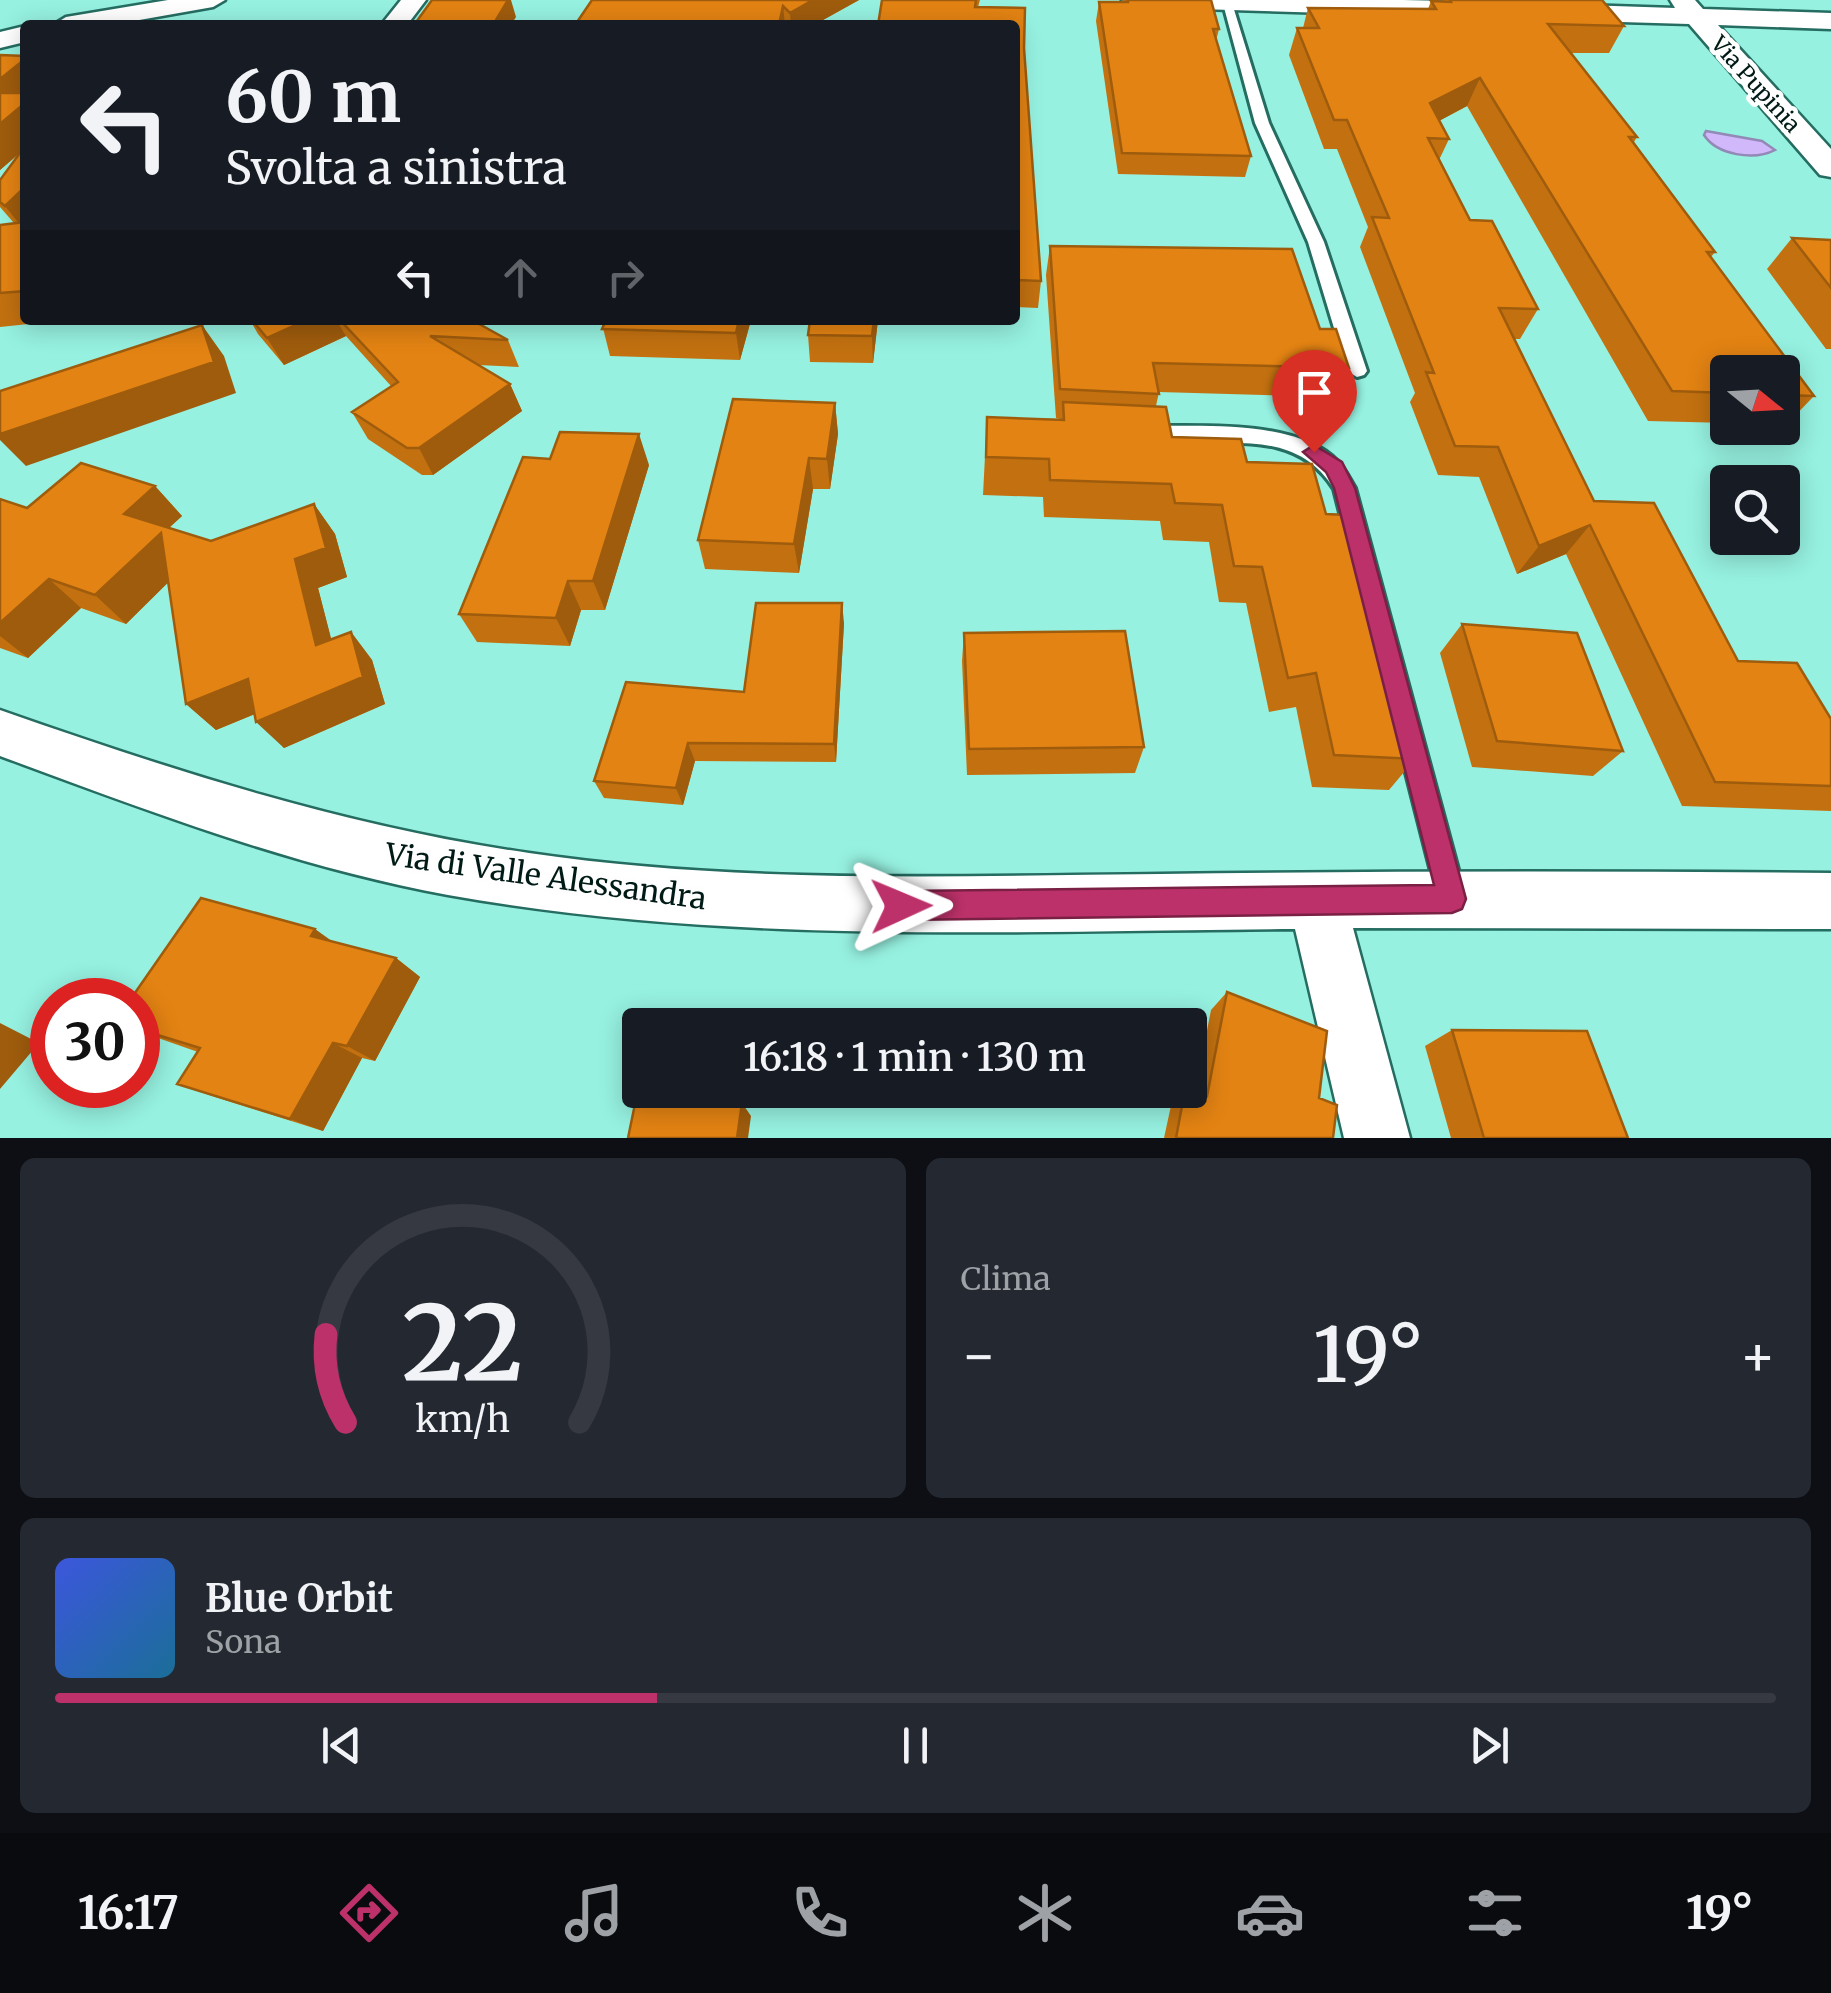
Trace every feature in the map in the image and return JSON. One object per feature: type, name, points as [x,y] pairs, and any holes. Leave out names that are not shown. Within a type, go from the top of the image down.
[{"type":"street","points":[[84,20],[133,6],[213,0]]},
{"type":"street","points":[[398,20],[414,0]]},
{"type":"street","points":[[1134,0],[1524,11],[1688,8],[1831,20]]},
{"type":"street","name":"Via Pupinia","points":[[1688,8],[1831,168]]},
{"type":"street","name":"Via di Valle Alessandra","points":[[0,733],[264,824],[446,868],[591,889],[802,905],[1831,900]]},
{"type":"street","points":[[1317,900],[1377,1138]]},
{"type":"lane","points":[[1226,3],[1262,123],[1316,242],[1357,371]]},
{"type":"lane","points":[[1110,431],[1274,440],[1314,452],[1334,468],[1344,488],[1452,899]]},
{"type":"shaded area","points":[[1706,131],[1762,141],[1775,150],[1757,155],[1736,154],[1710,142],[1704,135]]},
{"type":"building","points":[[432,0],[508,0],[496,20],[418,20]]},
{"type":"building","points":[[592,0],[813,0],[790,13],[783,6],[780,20],[578,20]]},
{"type":"building","points":[[882,0],[976,0],[975,7],[1025,8],[1024,48],[1041,281],[1020,280],[1020,20],[879,20]]},
{"type":"building","points":[[1211,0],[1219,29],[1213,29],[1251,156],[1122,153],[1099,2]]},
{"type":"building","points":[[1602,0],[1624,26],[1548,24],[1637,137],[1629,137],[1715,252],[1707,252],[1784,355],[1710,355],[1710,392],[1672,391],[1480,78],[1430,103],[1449,139],[1428,138],[1470,220],[1492,221],[1538,309],[1499,308],[1594,501],[1654,503],[1738,661],[1797,663],[1831,719],[1831,786],[1715,782],[1590,525],[1539,546],[1498,447],[1455,446],[1426,372],[1434,373],[1372,217],[1389,218],[1347,120],[1334,120],[1297,28],[1319,28],[1308,8],[1436,9],[1431,1]]},
{"type":"building","points":[[0,55],[20,56],[20,63],[0,79]]},
{"type":"building","points":[[0,93],[20,93],[20,107],[0,124]]},
{"type":"building","points":[[20,153],[20,192],[5,206],[0,202],[0,180]]},
{"type":"building","points":[[20,223],[20,291],[0,293],[0,225]]},
{"type":"building","points":[[1792,238],[1831,240],[1831,288]]},
{"type":"building","points":[[1050,246],[1292,249],[1320,329],[1336,329],[1349,368],[1153,363],[1159,394],[1060,389]]},
{"type":"building","points":[[202,325],[214,362],[0,434],[0,391]]},
{"type":"building","points":[[256,325],[296,325],[267,338]]},
{"type":"building","points":[[345,325],[481,325],[508,340],[430,336],[510,384],[419,448],[407,448],[352,412],[398,382]]},
{"type":"building","points":[[604,325],[738,325],[736,333],[602,329]]},
{"type":"building","points":[[809,325],[873,325],[872,336],[808,335]]},
{"type":"building","points":[[1800,377],[1814,396],[1800,396]]},
{"type":"building","points":[[733,399],[835,403],[827,459],[809,458],[794,544],[698,540]]},
{"type":"building","points":[[1063,402],[1166,407],[1172,437],[1241,439],[1247,462],[1312,464],[1326,514],[1347,515],[1415,759],[1334,755],[1316,673],[1288,678],[1262,567],[1234,566],[1222,505],[1175,503],[1171,484],[1050,480],[1049,459],[986,457],[987,417],[1064,420]]},
{"type":"building","points":[[560,432],[639,434],[593,581],[568,581],[556,618],[459,614],[523,457],[550,459]]},
{"type":"building","points":[[81,463],[155,486],[124,514],[211,541],[314,504],[326,548],[295,559],[316,645],[351,632],[363,677],[256,722],[248,679],[186,704],[161,533],[95,595],[49,579],[0,623],[0,499],[27,508]]},
{"type":"building","points":[[756,603],[842,603],[834,744],[688,743],[676,788],[594,781],[626,682],[744,692]]},
{"type":"building","points":[[1462,624],[1577,633],[1623,751],[1497,741]]},
{"type":"building","points":[[1125,631],[1144,747],[969,749],[964,633]]},
{"type":"building","points":[[201,898],[315,929],[311,936],[396,958],[347,1046],[333,1043],[290,1119],[177,1084],[200,1048],[160,1036],[160,978],[145,978]]},
{"type":"building","points":[[1227,992],[1327,1031],[1319,1098],[1337,1105],[1333,1138],[1176,1138],[1182,1108],[1207,1108]]},
{"type":"building","points":[[1452,1030],[1587,1031],[1628,1138],[1484,1138]]},
{"type":"building","points":[[634,1108],[741,1108],[737,1138],[628,1138]]},
{"type":"route","points":[[901,906],[1452,899],[1344,488],[1334,468],[1314,452]]}]
